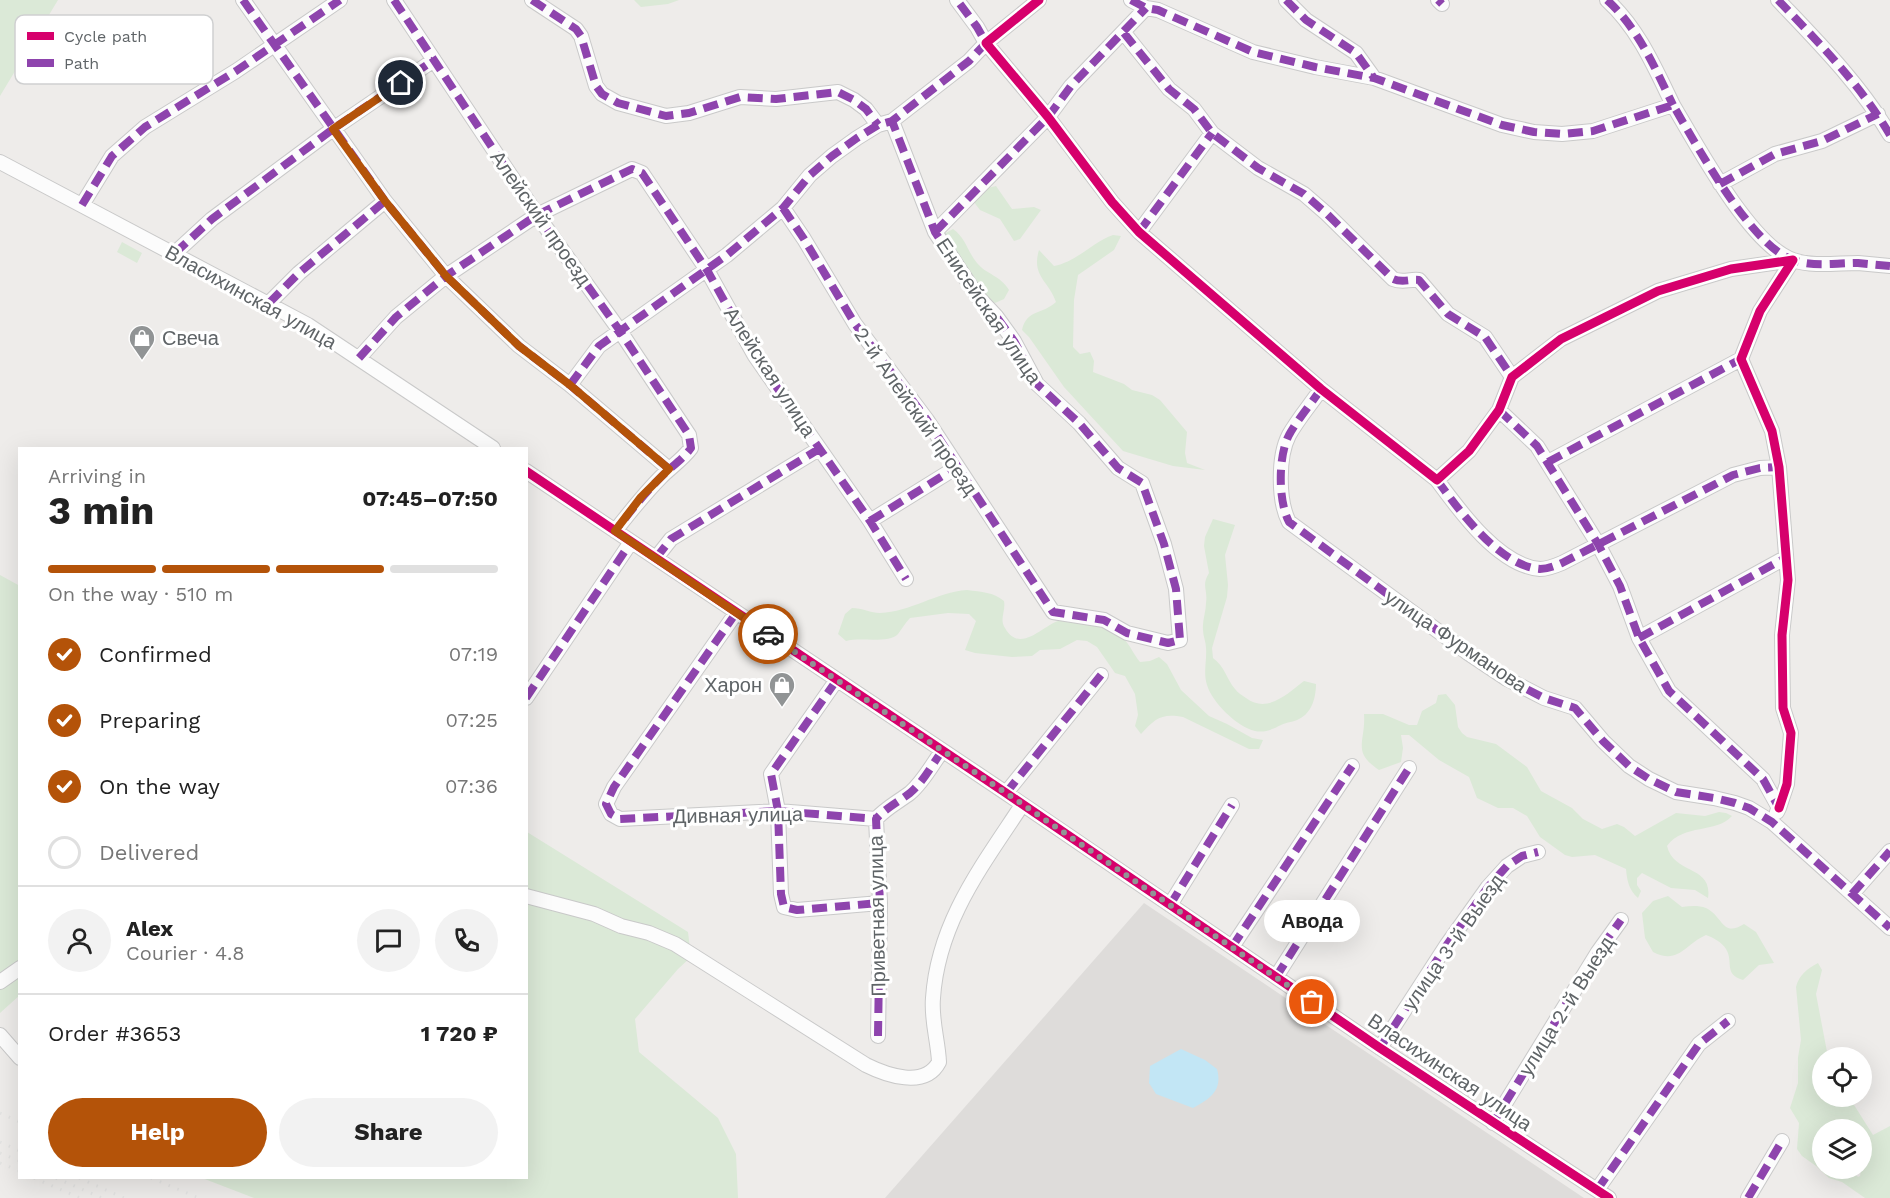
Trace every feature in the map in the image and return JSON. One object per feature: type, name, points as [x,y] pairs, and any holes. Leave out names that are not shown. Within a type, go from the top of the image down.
[{"type":"street","points":[[243,0],[385,201],[446,276],[519,346],[570,385],[669,469],[641,497],[615,531]]},
{"type":"street","points":[[82,205],[112,156],[145,127],[236,71],[340,0]]},
{"type":"street","name":"Алейский проезд","points":[[394,0],[537,215],[620,331],[689,435],[691,448],[669,469]]},
{"type":"street","name":"Енисейская улица","points":[[532,0],[576,29],[581,36],[596,86],[602,94],[618,103],[666,116],[689,112],[740,97],[776,99],[838,92],[854,100],[885,123],[935,232],[978,297],[996,316],[1014,341],[1037,384],[1078,423],[1118,468],[1142,483],[1164,544],[1176,589],[1180,640],[1168,643],[1127,633],[1104,620],[1053,612]]},
{"type":"street","points":[[957,0],[986,43],[1047,117],[1112,202],[1139,232],[1321,388],[1437,480],[1465,517],[1501,552],[1532,567],[1550,568],[1733,475],[1760,468],[1779,467]]},
{"type":"street","points":[[570,385],[599,346],[707,270],[783,208],[794,192],[818,168],[857,138],[885,123],[969,61],[986,43],[1039,0]]},
{"type":"street","points":[[1131,0],[1146,8],[1158,9],[1253,52],[1374,78],[1502,125],[1534,132],[1562,134],[1593,131],[1673,105]]},
{"type":"street","points":[[1286,0],[1306,20],[1356,53],[1374,78]]},
{"type":"street","points":[[1607,0],[1634,31],[1673,105],[1720,184],[1767,243],[1793,260]]},
{"type":"street","points":[[1778,0],[1849,76],[1878,114],[1890,135]]},
{"type":"street","points":[[935,232],[1047,117],[1071,86],[1146,8]]},
{"type":"street","points":[[1124,33],[1169,89],[1194,109],[1212,133],[1258,168],[1304,194],[1327,213],[1393,279],[1400,282],[1419,280],[1448,314],[1485,337],[1512,377]]},
{"type":"street","points":[[175,253],[212,219],[333,129],[434,60]]},
{"type":"street","points":[[1720,184],[1775,154],[1822,141],[1878,114]]},
{"type":"street","points":[[1139,232],[1212,133]]},
{"type":"street","name":"Власихинская улица","points":[[0,162],[308,325],[492,447]]},
{"type":"street","name":"Алейская улица","points":[[537,215],[619,173],[632,169],[642,173],[707,270],[755,356],[870,520],[906,579]]},
{"type":"street","points":[[269,303],[299,273],[385,201]]},
{"type":"street","name":"2-й Алейский проезд","points":[[783,208],[815,256],[855,324],[927,420],[1053,612]]},
{"type":"street","points":[[359,358],[396,317],[446,276],[537,215]]},
{"type":"street","points":[[1548,462],[1741,359],[1760,310],[1793,260]]},
{"type":"street","points":[[1437,480],[1469,451],[1499,410],[1512,377],[1561,339],[1658,291],[1731,269],[1793,260],[1816,264],[1860,263],[1890,266]]},
{"type":"street","points":[[1741,359],[1772,431],[1779,467],[1788,580],[1782,635],[1783,708],[1791,733],[1787,784],[1772,822]]},
{"type":"street","name":"улица Фурманова","points":[[1321,388],[1288,436],[1283,458],[1281,489],[1283,511],[1289,522],[1507,679],[1544,699],[1575,708],[1623,759],[1649,779],[1676,792],[1735,803],[1749,808],[1772,822],[1890,928]]},
{"type":"street","points":[[1499,410],[1537,446],[1598,544],[1620,586],[1639,638],[1669,691],[1763,779],[1779,808]]},
{"type":"street","points":[[656,558],[671,539],[819,449]]},
{"type":"street","points":[[870,520],[957,467]]},
{"type":"street","name":"Власихинская улица","points":[[528,472],[1006,793],[1380,1048],[1609,1198]]},
{"type":"street","points":[[528,695],[631,542]]},
{"type":"street","points":[[1639,638],[1785,558]]},
{"type":"street","name":"Дивная улица","points":[[736,613],[614,787],[606,804],[611,814],[620,819],[778,811],[876,819]]},
{"type":"street","points":[[1006,793],[1101,675]]},
{"type":"street","points":[[836,681],[771,774],[778,811],[781,894],[784,907],[797,910],[880,903]]},
{"type":"street","name":"Приветная улица","points":[[878,1036],[880,903],[876,819],[884,810],[911,792],[942,751]]},
{"type":"street","points":[[1232,947],[1352,766]]},
{"type":"street","points":[[1276,977],[1409,768]]},
{"type":"street","points":[[528,897],[577,909],[675,944],[866,1065],[885,1074],[910,1078],[930,1071],[939,1062],[933,1020],[933,998],[939,954],[949,926],[973,882],[1022,805]]},
{"type":"street","points":[[1170,905],[1232,805]]},
{"type":"street","points":[[1852,894],[1890,851]]},
{"type":"street","name":"улица 3-й Выезд","points":[[1380,1048],[1446,946],[1488,887],[1522,856],[1539,852]]},
{"type":"street","name":"улица 2-й Выезд","points":[[1493,1123],[1598,951],[1621,920]]},
{"type":"street","points":[[0,982],[18,969]]},
{"type":"street","points":[[1597,1190],[1699,1044],[1728,1021]]},
{"type":"street","points":[[0,1035],[18,1056]]},
{"type":"street","points":[[1748,1198],[1782,1141]]},
{"type":"shaded area","points":[[1144,903],[1584,1198],[885,1198]]},
{"type":"green space","points":[[0,0],[58,0],[49,15],[15,15],[15,71],[0,96]]},
{"type":"green space","points":[[634,0],[679,0],[668,4],[641,7]]},
{"type":"green space","points":[[996,186],[1012,209],[1034,207],[1041,210],[1020,239],[1014,241],[1000,219],[980,210],[967,193]]},
{"type":"green space","points":[[953,229],[961,236],[977,263],[998,278],[1009,290],[1004,299],[995,303],[987,299],[945,243],[944,234]]},
{"type":"green space","points":[[1113,235],[1121,236],[1114,250],[1078,275],[1074,300],[1073,347],[1080,354],[1090,352],[1094,361],[1093,372],[1160,400],[1187,432],[1185,453],[1187,463],[1205,470],[1173,466],[1123,451],[1064,387],[1022,330],[1024,323],[1031,315],[1056,302],[1037,266],[1039,250],[1054,266],[1070,260]]},
{"type":"green space","points":[[122,242],[142,253],[137,263],[117,252]]},
{"type":"green space","points":[[1213,519],[1235,525],[1225,555],[1227,597],[1212,648],[1213,658],[1236,690],[1254,702],[1269,703],[1304,681],[1316,684],[1314,699],[1307,713],[1297,720],[1269,730],[1255,731],[1241,725],[1214,699],[1207,685],[1203,627],[1206,606],[1205,581],[1209,573],[1204,546],[1205,537]]},
{"type":"green space","points":[[0,575],[18,585],[18,997],[0,1013]]},
{"type":"green space","points":[[967,590],[991,594],[1004,601],[1003,625],[1011,636],[1018,639],[1033,635],[1062,620],[1094,625],[1119,635],[1126,641],[1140,662],[1159,657],[1167,664],[1181,690],[1209,716],[1252,738],[1263,740],[1259,749],[1249,749],[1183,717],[1159,718],[1141,734],[1135,726],[1138,715],[1135,694],[1125,676],[1115,673],[1097,647],[1087,641],[1077,640],[1060,649],[1040,650],[1032,656],[1012,657],[975,653],[965,650],[976,621],[969,614],[948,613],[910,618],[898,634],[888,639],[846,641],[838,634],[845,614],[852,608],[877,613],[891,612],[945,594]]},
{"type":"green space","points":[[1446,694],[1455,705],[1458,727],[1462,733],[1467,737],[1496,744],[1527,767],[1541,791],[1572,808],[1583,819],[1602,829],[1617,824],[1635,836],[1676,813],[1705,816],[1719,812],[1732,816],[1717,825],[1682,834],[1667,846],[1677,862],[1705,880],[1708,887],[1708,898],[1695,890],[1671,888],[1642,873],[1637,878],[1637,885],[1641,891],[1638,898],[1629,885],[1626,869],[1595,855],[1572,857],[1565,855],[1540,837],[1527,816],[1513,808],[1498,808],[1477,798],[1469,777],[1439,760],[1409,735],[1401,735],[1403,748],[1401,762],[1379,770],[1370,763],[1362,751],[1364,714],[1383,714],[1409,725],[1417,725],[1422,711],[1436,703],[1438,695]]},
{"type":"green space","points":[[528,833],[688,932],[691,957],[635,1019],[639,1052],[718,1118],[736,1154],[738,1198],[254,1198],[205,1179],[528,1179]]},
{"type":"green space","points":[[1668,896],[1682,907],[1706,908],[1731,929],[1744,924],[1756,932],[1774,963],[1759,965],[1743,980],[1731,971],[1724,946],[1706,935],[1676,955],[1669,956],[1653,952],[1645,938],[1642,913],[1653,901]]},
{"type":"green space","points":[[1818,963],[1822,970],[1816,994],[1826,1047],[1812,1047],[1812,1107],[1855,1107],[1863,1119],[1812,1119],[1812,1163],[1797,1149],[1799,1123],[1790,1108],[1798,1083],[1798,1057],[1801,1040],[1796,987],[1807,970]]},
{"type":"green space","points":[[1890,1126],[1890,1198],[1865,1198],[1842,1182],[1832,1179],[1872,1179],[1872,1133],[1873,1135]]},
{"type":"water","points":[[1181,1049],[1205,1060],[1217,1069],[1218,1083],[1214,1093],[1193,1108],[1156,1094],[1149,1083],[1150,1066]]},
{"type":"railway","points":[[0,1113],[18,1121]]},
{"type":"railway","points":[[0,1142],[18,1150]]},
{"type":"railway","points":[[0,1153],[18,1160]]},
{"type":"railway","points":[[0,1163],[18,1170]]},
{"type":"railway","points":[[36,1179],[80,1198]]},
{"type":"railway","points":[[58,1179],[102,1198]]},
{"type":"railway","points":[[81,1179],[124,1198]]},
{"type":"railway","points":[[153,1179],[199,1198]]},
{"type":"marked path","points":[[243,0],[385,201],[446,276],[519,346],[570,385],[669,469]]},
{"type":"marked path","points":[[82,205],[112,156],[145,127],[236,71],[340,0]]},
{"type":"marked path","points":[[394,0],[537,215],[620,331],[689,435],[691,448],[649,490],[615,531]]},
{"type":"marked path","points":[[532,0],[576,29],[581,36],[596,86],[602,94],[618,103],[666,116],[689,113],[740,97],[776,99],[838,92],[866,109],[878,125]]},
{"type":"marked path","points":[[570,385],[599,346],[727,255],[783,208],[810,175],[832,156],[878,125],[892,121],[969,61],[986,43],[957,0]]},
{"type":"marked path","points":[[1131,0],[1253,52],[1374,78],[1502,125],[1534,132],[1562,134],[1593,131],[1673,105],[1726,192],[1760,235],[1777,251],[1793,260],[1809,263],[1858,263],[1890,266]]},
{"type":"marked path","points":[[1286,0],[1306,20],[1356,53],[1374,78]]},
{"type":"marked path","points":[[1438,0],[1442,4]]},
{"type":"marked path","points":[[1607,0],[1637,36],[1673,105]]},
{"type":"marked path","points":[[1778,0],[1852,81],[1890,135]]},
{"type":"marked path","points":[[935,232],[1048,117],[1071,86],[1146,8]]},
{"type":"marked path","points":[[1124,33],[1169,89],[1194,109],[1212,133],[1258,168],[1304,194],[1393,279],[1419,280],[1448,314],[1485,337],[1512,377]]},
{"type":"marked path","points":[[175,253],[212,219],[333,129],[434,60]]},
{"type":"marked path","points":[[1720,184],[1775,154],[1822,141],[1878,114]]},
{"type":"marked path","points":[[783,208],[855,324],[927,420],[1053,612],[1104,620],[1127,633],[1168,643],[1180,640],[1176,589],[1164,544],[1142,483],[1118,468],[1079,423],[1037,384],[1014,341],[996,316],[978,297],[935,232],[892,121]]},
{"type":"marked path","points":[[1139,232],[1212,133]]},
{"type":"marked path","points":[[359,358],[396,317],[446,276],[537,215],[632,169],[642,173],[707,270],[755,356],[870,521],[906,579]]},
{"type":"marked path","points":[[269,303],[299,273],[385,201]]},
{"type":"marked path","points":[[1548,462],[1741,359]]},
{"type":"marked path","points":[[1321,389],[1296,423],[1285,444],[1281,466],[1281,491],[1289,522],[1507,679],[1544,698],[1575,708],[1603,741],[1629,766],[1649,779],[1676,792],[1735,803],[1749,808],[1772,822],[1890,928]]},
{"type":"marked path","points":[[1499,410],[1537,446],[1598,544],[1620,586],[1639,638],[1669,691],[1763,779],[1779,808]]},
{"type":"marked path","points":[[656,558],[671,539],[819,449]]},
{"type":"marked path","points":[[870,521],[957,467]]},
{"type":"marked path","points":[[1437,480],[1481,535],[1510,558],[1525,566],[1540,569],[1562,563],[1733,475],[1760,468],[1779,467]]},
{"type":"marked path","points":[[528,695],[631,542]]},
{"type":"marked path","points":[[1639,638],[1785,558]]},
{"type":"marked path","points":[[736,613],[614,787],[606,804],[611,814],[620,819],[778,811],[876,819]]},
{"type":"marked path","points":[[1006,793],[1101,675]]},
{"type":"marked path","points":[[836,681],[771,774],[778,811],[781,894],[784,907],[797,910],[880,903]]},
{"type":"marked path","points":[[878,1036],[880,903],[876,819],[915,789],[942,751]]},
{"type":"marked path","points":[[1232,947],[1352,766]]},
{"type":"marked path","points":[[1276,977],[1409,768]]},
{"type":"marked path","points":[[1170,905],[1232,805]]},
{"type":"marked path","points":[[1852,894],[1890,851]]},
{"type":"marked path","points":[[1380,1048],[1446,946],[1488,887],[1507,866],[1522,856],[1538,852]]},
{"type":"marked path","points":[[1493,1123],[1598,952],[1621,920]]},
{"type":"marked path","points":[[1597,1190],[1699,1044],[1728,1021]]},
{"type":"marked path","points":[[1748,1198],[1782,1141]]},
{"type":"cycle path","points":[[1039,0],[986,43],[1048,117],[1112,202],[1139,232],[1321,389],[1437,480],[1469,451],[1499,410],[1512,377],[1561,339],[1658,291],[1731,269],[1793,260],[1760,311],[1741,359],[1772,431],[1779,467],[1788,580],[1782,635],[1783,708],[1791,733],[1787,784],[1779,808]]},
{"type":"cycle path","points":[[528,472],[1006,793],[1380,1048],[1609,1198]]},
{"type":"way so far","points":[[768,634],[1312,1002]]},
{"type":"place","name":"Свеча","points":[[142,361]]},
{"type":"place","name":"Харон","points":[[782,708]]},
{"type":"place","name":"Авода","points":[[1312,1002]]},
{"type":"route","points":[[401,83],[333,129],[385,201],[446,276],[519,346],[570,385],[669,469],[641,497],[615,531],[768,634]]}]
